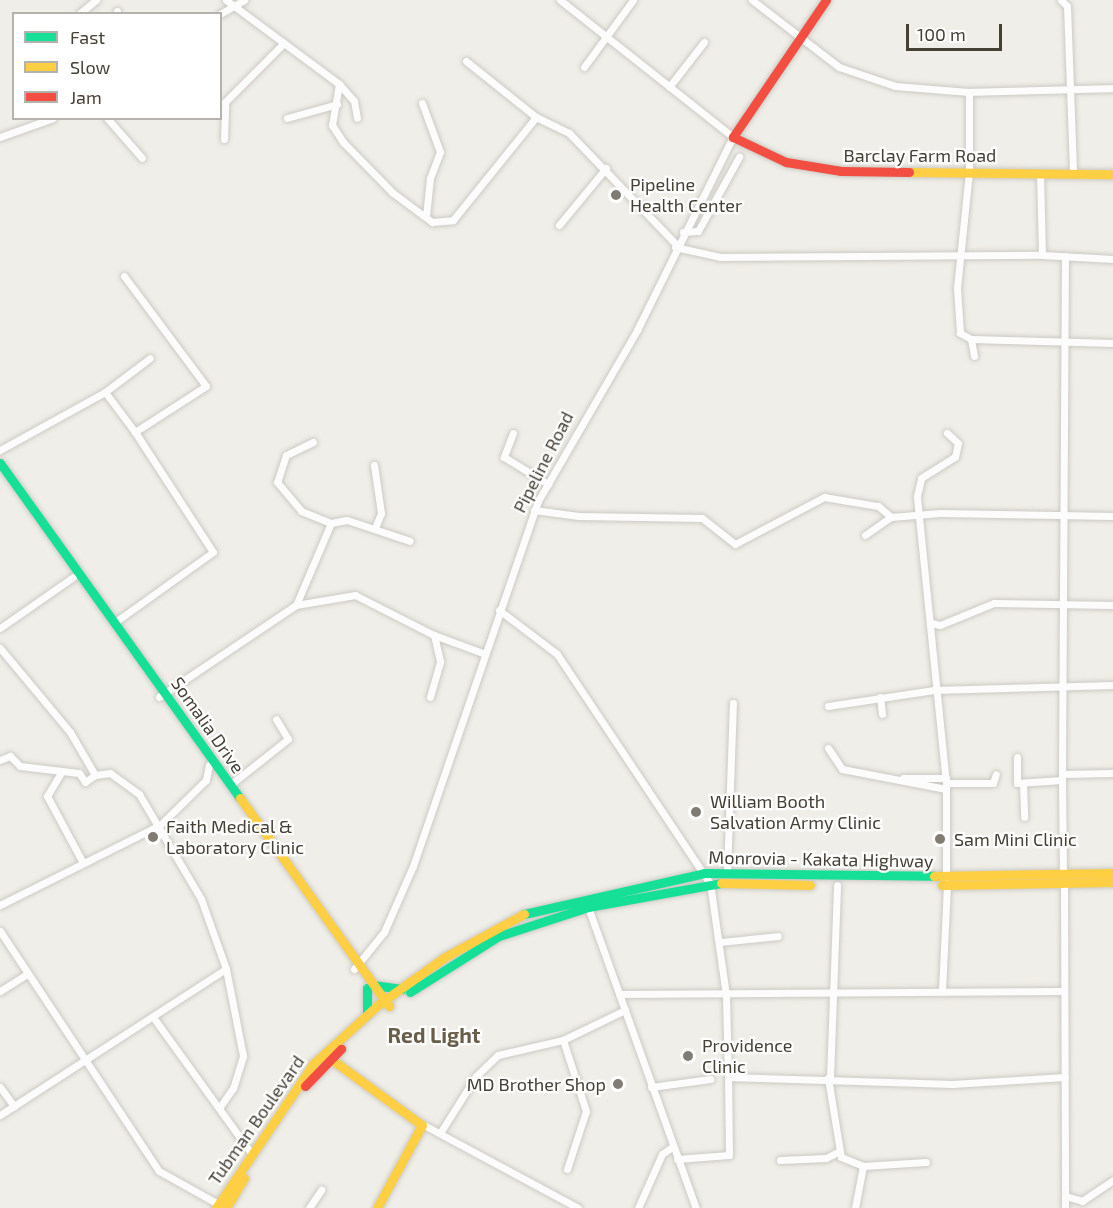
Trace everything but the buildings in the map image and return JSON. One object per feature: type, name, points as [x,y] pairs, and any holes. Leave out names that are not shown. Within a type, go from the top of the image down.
[{"type":"main road","name":"Pipeline Road","points":[[733,137],[826,0]]},
{"type":"main road","name":"Barclay Farm Road","points":[[733,137],[755,152],[814,169],[1113,174]]},
{"type":"main road","name":"Somalia Drive","points":[[0,463],[114,623],[209,765],[356,966]]},
{"type":"main road","name":"Somalia Drive","points":[[0,475],[73,577],[230,785],[384,1005]]},
{"type":"main road","name":"Monrovia - Kakata Highway","points":[[384,1005],[403,988],[513,919],[586,896],[704,873],[947,881]]},
{"type":"main road","name":"Monrovia - Kakata Highway","points":[[1063,879],[1113,873]]},
{"type":"main road","name":"Monrovia - Kakata Highway","points":[[384,1005],[499,936],[588,907],[710,883],[837,885],[1063,879],[1113,882]]},
{"type":"main road","points":[[367,1015],[370,987],[403,988]]},
{"type":"main road","name":"Tubman Boulevard","points":[[220,1207],[251,1153],[313,1064],[367,1015],[384,1005]]},
{"type":"main road","name":"Tubman Boulevard","points":[[220,1207],[303,1089],[384,1005]]},
{"type":"main road","points":[[331,1059],[422,1124],[377,1208]]},
{"type":"street","points":[[81,12],[96,0]]},
{"type":"street","points":[[226,0],[339,84],[354,100],[357,118]]},
{"type":"street","points":[[222,13],[244,0]]},
{"type":"street","points":[[560,0],[669,87],[714,128],[733,137]]},
{"type":"street","points":[[584,67],[633,0]]},
{"type":"street","points":[[752,0],[838,67],[895,86],[969,92],[1113,88]]},
{"type":"street","points":[[1061,0],[1067,6],[1073,173]]},
{"type":"street","points":[[669,87],[704,42]]},
{"type":"street","points":[[224,139],[225,102],[284,43]]},
{"type":"street","points":[[466,61],[536,117],[569,133],[606,168],[676,246],[720,257],[1042,255],[1113,259]]},
{"type":"street","points":[[339,84],[333,125],[344,142],[426,217],[441,223],[453,220],[536,117]]},
{"type":"street","points":[[969,92],[969,171],[961,255],[960,333],[970,339],[1113,343]]},
{"type":"street","points":[[422,103],[440,152],[429,178],[426,217]]},
{"type":"street","points":[[287,118],[337,104]]},
{"type":"street","points":[[0,136],[47,120]]},
{"type":"street","points":[[109,120],[142,158]]},
{"type":"street","name":"Pipeline Road","points":[[356,966],[384,932],[412,870],[534,510],[637,330],[676,246],[733,137]]},
{"type":"street","points":[[683,232],[698,231],[739,157]]},
{"type":"street","points":[[559,225],[606,168]]},
{"type":"street","points":[[1040,173],[1042,255]]},
{"type":"street","points":[[1065,256],[1068,342],[1060,685],[1065,1208]]},
{"type":"street","points":[[124,276],[206,386],[135,432]]},
{"type":"street","points":[[970,339],[974,356]]},
{"type":"street","points":[[0,450],[105,392],[150,358]]},
{"type":"street","points":[[105,392],[135,432],[213,552],[114,623]]},
{"type":"street","points":[[513,433],[504,457],[548,484]]},
{"type":"street","points":[[942,991],[947,881],[946,784],[934,690],[931,623],[918,519],[918,483],[958,450],[947,433]]},
{"type":"street","points":[[313,442],[286,455],[277,482],[301,511],[331,523],[347,520],[410,541]]},
{"type":"street","points":[[374,465],[381,513],[375,528]]},
{"type":"street","points":[[534,510],[702,518],[735,544],[824,497],[878,507],[891,518]]},
{"type":"street","points":[[866,535],[891,518],[918,519],[940,513],[1113,516]]},
{"type":"street","points":[[296,605],[331,523]]},
{"type":"street","points":[[0,628],[73,577]]},
{"type":"street","points":[[162,695],[296,605],[355,595],[434,635],[485,654]]},
{"type":"street","points":[[931,623],[940,625],[994,603],[1113,605]]},
{"type":"street","points":[[499,610],[557,654],[710,883],[726,996],[729,1155],[677,1159]]},
{"type":"street","points":[[430,697],[440,662],[434,635]]},
{"type":"street","points":[[0,648],[70,732],[95,775]]},
{"type":"street","points":[[828,706],[934,690],[1113,685]]},
{"type":"street","points":[[880,697],[882,714]]},
{"type":"street","points":[[727,873],[733,704]]},
{"type":"street","points":[[230,785],[288,739],[276,719]]},
{"type":"street","points":[[828,748],[842,770],[946,784]]},
{"type":"street","points":[[0,760],[10,756],[21,766],[79,773],[85,782],[95,775],[110,773],[132,785],[160,825],[201,899],[226,969],[243,1056],[234,1088],[219,1108]]},
{"type":"street","points":[[1017,757],[1017,783],[1113,773]]},
{"type":"street","points":[[0,905],[82,861],[160,825],[206,780],[209,765]]},
{"type":"street","points":[[62,771],[47,796],[82,861]]},
{"type":"street","points":[[903,778],[924,788],[946,784],[993,783],[996,774]]},
{"type":"street","points":[[1023,783],[1024,817]]},
{"type":"street","points":[[837,885],[830,993],[829,1078],[838,1152]]},
{"type":"street","points":[[588,907],[672,1147],[696,1208]]},
{"type":"street","points":[[0,931],[159,1171],[220,1207]]},
{"type":"street","points":[[720,942],[778,936]]},
{"type":"street","points":[[0,1115],[226,969]]},
{"type":"street","points":[[0,991],[27,974]]},
{"type":"street","points":[[619,994],[726,996],[1063,991]]},
{"type":"street","points":[[440,1133],[476,1076],[498,1055],[562,1040],[624,1010]]},
{"type":"street","points":[[153,1017],[251,1153]]},
{"type":"street","points":[[562,1040],[586,1111],[567,1169]]},
{"type":"street","points":[[728,1077],[829,1078],[962,1084],[1065,1077]]},
{"type":"street","points":[[651,1087],[710,1079]]},
{"type":"street","points":[[0,1087],[14,1107]]},
{"type":"street","points":[[422,1124],[578,1208]]},
{"type":"street","points":[[638,1208],[662,1154],[672,1147]]},
{"type":"street","points":[[780,1160],[826,1158],[838,1152]]},
{"type":"street","points":[[838,1152],[863,1166],[926,1162]]},
{"type":"street","points":[[855,1208],[863,1166]]},
{"type":"street","points":[[1065,1196],[1082,1201],[1113,1180]]},
{"type":"street","points":[[309,1208],[321,1190]]},
{"type":"traffic: fast","points":[[0,463],[240,798]]},
{"type":"traffic: fast","points":[[524,914],[704,873],[934,876]]},
{"type":"traffic: fast","points":[[410,992],[499,936],[588,907],[721,883]]},
{"type":"traffic: fast","points":[[373,985],[402,989]]},
{"type":"traffic: fast","points":[[367,988],[367,1015]]},
{"type":"traffic: slow","points":[[909,172],[1113,174]]},
{"type":"traffic: slow","points":[[240,798],[389,1006]]},
{"type":"traffic: slow","points":[[934,876],[1113,873]]},
{"type":"traffic: slow","points":[[942,885],[1113,882]]},
{"type":"traffic: slow","points":[[721,883],[810,885]]},
{"type":"traffic: slow","points":[[216,1208],[313,1064],[379,1004],[445,957],[524,914]]},
{"type":"traffic: slow","points":[[331,1059],[422,1125],[377,1208]]},
{"type":"traffic: slow","points":[[226,1208],[244,1178]]},
{"type":"traffic: jam","points":[[826,0],[733,137],[786,162],[841,171],[909,172]]},
{"type":"traffic: jam","points":[[305,1086],[341,1049]]},
{"type":"place","name":"Pipeline Health Center","points":[[616,195]]},
{"type":"place","name":"William Booth Salvation Army Clinic","points":[[696,812]]},
{"type":"place","name":"Faith Medical & Laboratory Clinic","points":[[153,837]]},
{"type":"place","name":"Sam Mini Clinic","points":[[940,839]]},
{"type":"place","name":"Providence Clinic","points":[[688,1056]]},
{"type":"place","name":"MD Brother Shop","points":[[618,1084]]},
{"type":"district","name":"Red Light","points":[[434,1035]]}]
